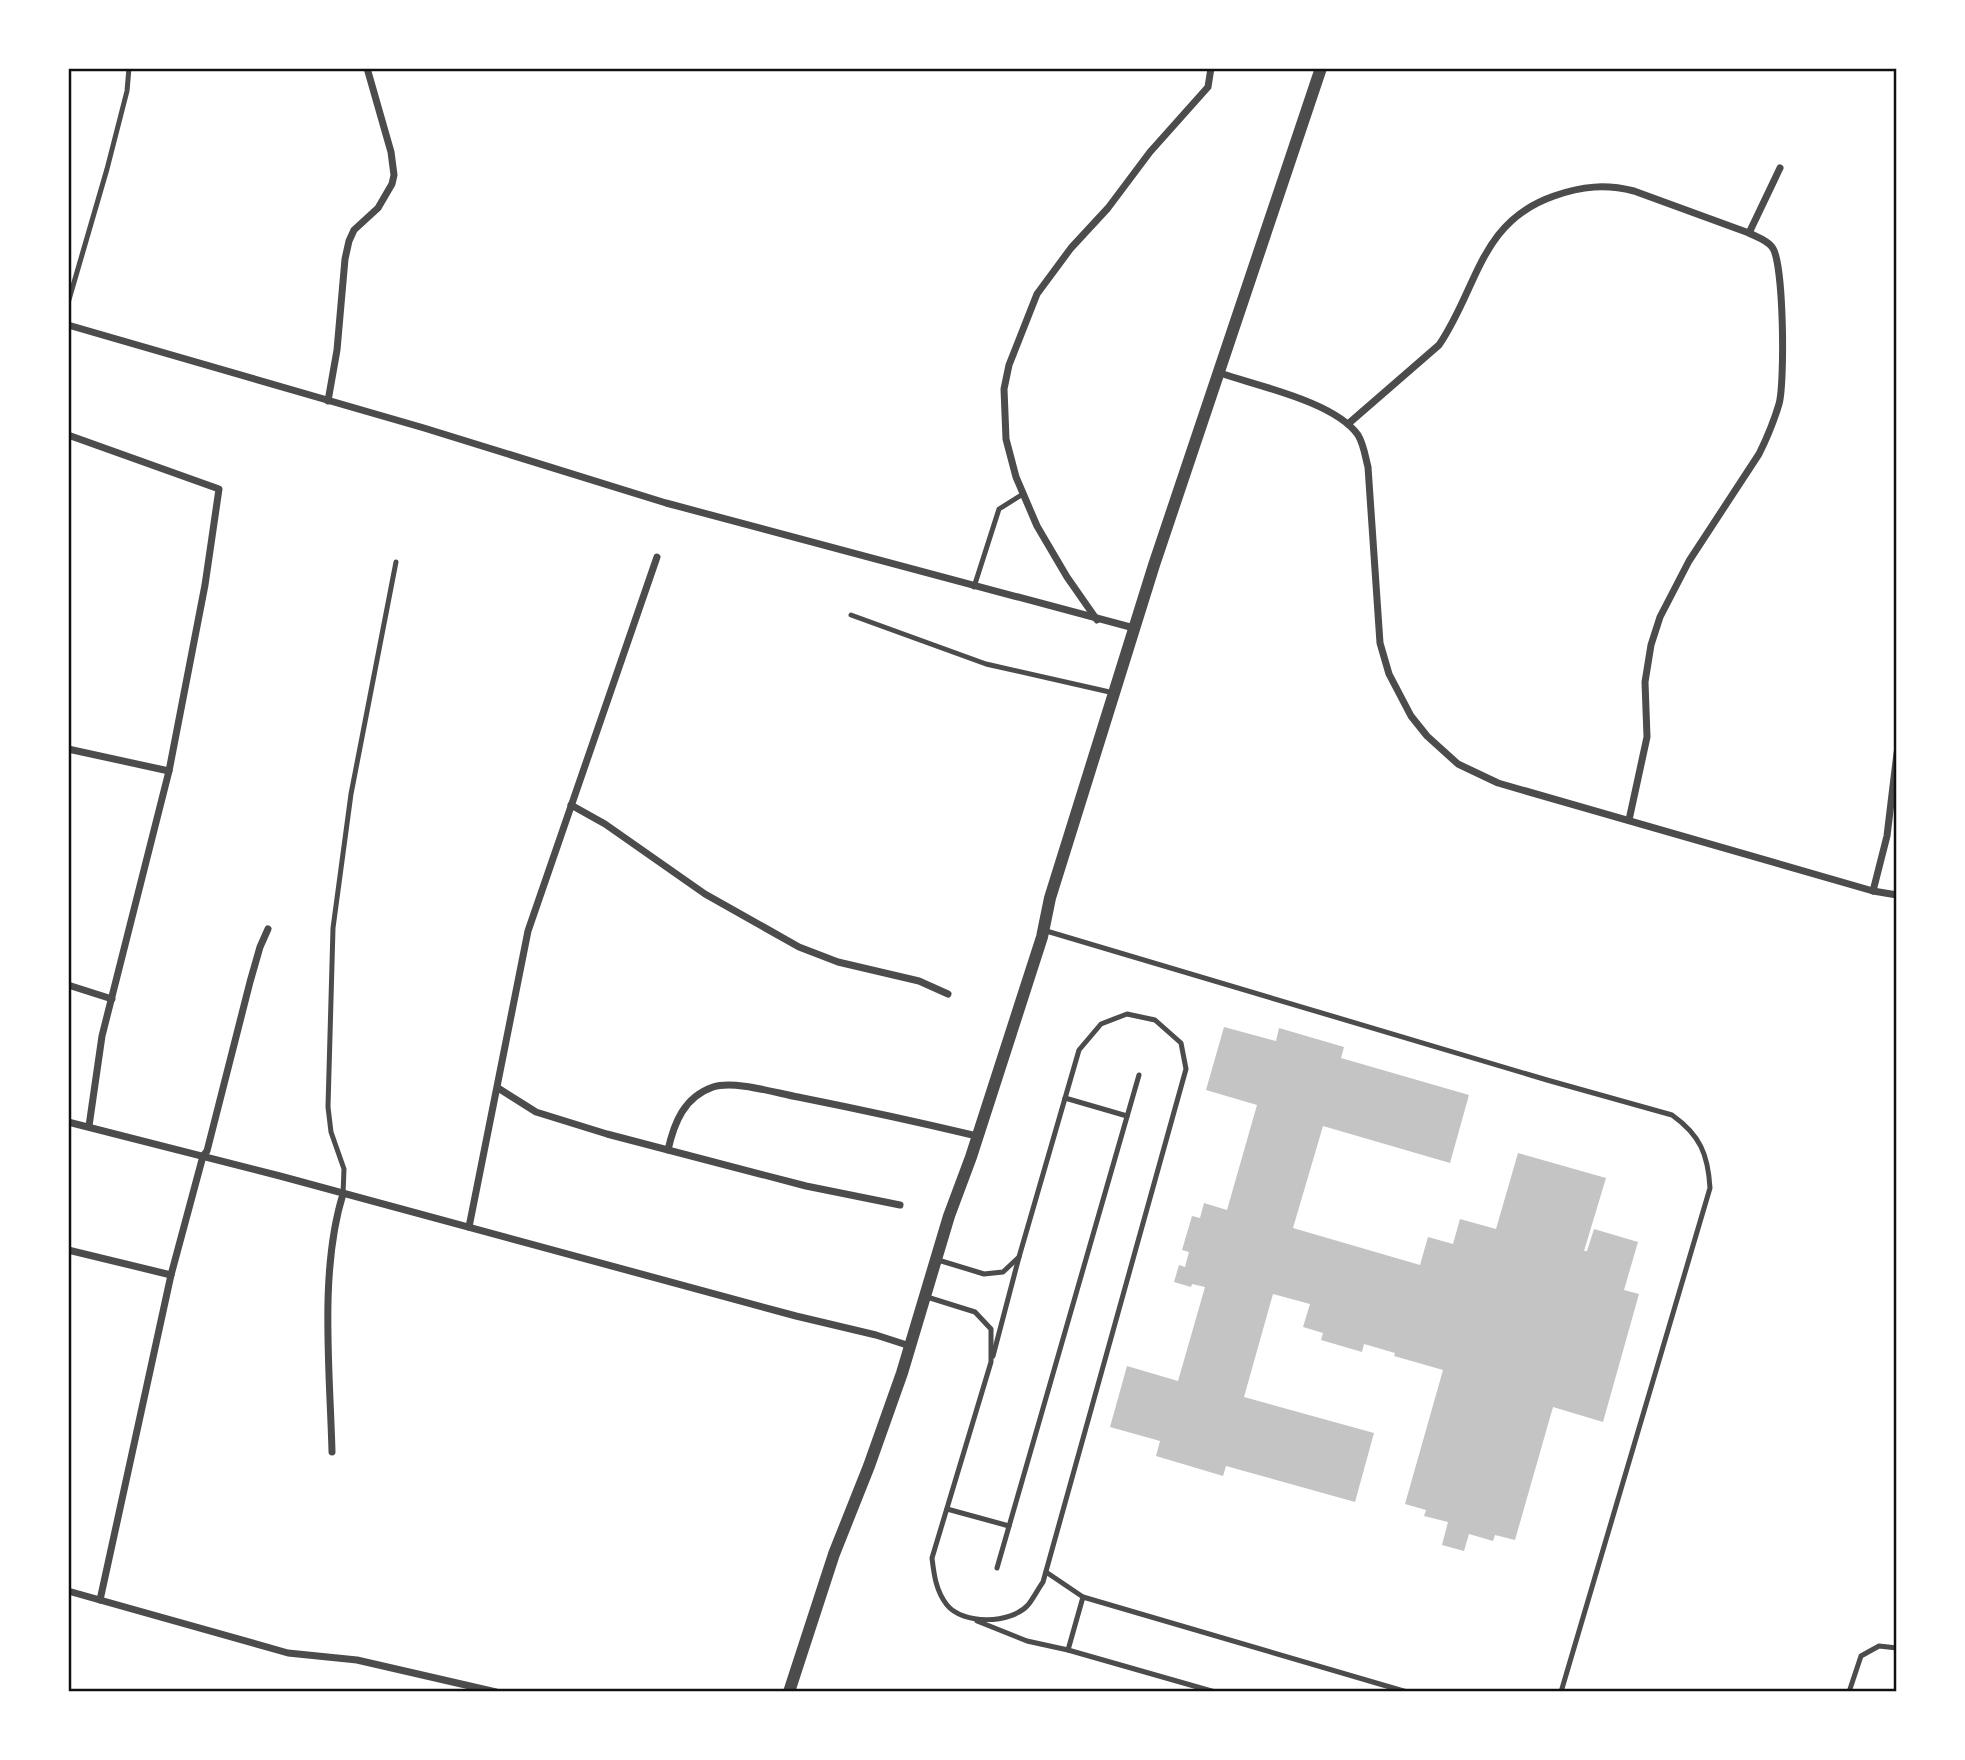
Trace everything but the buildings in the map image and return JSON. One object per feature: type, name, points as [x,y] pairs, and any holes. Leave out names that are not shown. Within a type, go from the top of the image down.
[{"type":"street","points":[[328,401],[337,350],[349,241],[354,230],[378,208],[394,174],[391,152],[367,68]]},
{"type":"street","points":[[1097,620],[1037,526],[1016,477],[1006,439],[1004,389],[1009,365],[1037,294],[1150,152],[1208,87],[1211,68]]},
{"type":"street","points":[[789,1692],[834,1554],[873,1454],[910,1346],[923,1296],[1044,930],[1050,898],[1134,628],[1321,68]]},
{"type":"street","points":[[1749,233],[1780,167]]},
{"type":"street","points":[[1348,424],[1439,345],[1450,329],[1486,252],[1499,233],[1516,215],[1538,201],[1586,187],[1617,187],[1749,233],[1767,242],[1774,249],[1778,264],[1783,357],[1779,403],[1768,437],[1759,454],[1689,561],[1660,617],[1651,645],[1645,682],[1647,737],[1629,820]]},
{"type":"street","points":[[68,325],[424,428],[666,503],[1134,628]]},
{"type":"street","points":[[1220,373],[1326,409],[1348,424],[1363,444],[1368,467],[1380,643],[1389,674],[1411,716],[1443,752],[1458,764],[1498,783],[1873,891],[1897,895]]},
{"type":"street","points":[[68,435],[219,489],[205,585],[169,771],[102,1036],[89,1126]]},
{"type":"street","points":[[469,1227],[528,931],[657,557]]},
{"type":"street","points":[[68,749],[169,771]]},
{"type":"street","points":[[1873,891],[1886,835],[1897,753]]},
{"type":"street","points":[[571,805],[605,824],[705,894],[799,947],[838,962],[919,981],[948,994]]},
{"type":"street","points":[[100,1600],[171,1275],[203,1156],[208,1151],[260,947],[268,929]]},
{"type":"street","points":[[68,985],[112,999]]},
{"type":"street","points":[[668,1150],[674,1126],[685,1107],[701,1093],[721,1086],[762,1090],[977,1136]]},
{"type":"street","points":[[498,1088],[536,1112],[806,1186],[900,1205]]},
{"type":"street","points":[[68,1122],[910,1346]]},
{"type":"street","points":[[332,1452],[328,1308],[335,1220],[342,1194]]},
{"type":"street","points":[[68,1250],[171,1275]]},
{"type":"street","points":[[68,1591],[288,1653],[357,1660],[496,1692]]},
{"type":"lane","points":[[68,303],[114,143],[127,91],[129,68]]},
{"type":"lane","points":[[974,587],[999,509],[1023,494]]},
{"type":"lane","points":[[342,1194],[344,1169],[331,1132],[328,1107],[333,928],[351,794],[396,562]]},
{"type":"lane","points":[[851,615],[986,664],[1114,693]]},
{"type":"lane","points":[[1044,930],[1672,1115],[1690,1128],[1709,1163],[1710,1188],[1561,1692]]},
{"type":"lane","points":[[974,1620],[1002,1619],[1026,1607],[1046,1572],[1186,1069],[1181,1043],[1156,1020],[1127,1014],[1101,1024],[1079,1050],[991,1362],[932,1558],[936,1584],[948,1607],[974,1620],[1027,1641],[1215,1692]]},
{"type":"lane","points":[[997,1568],[1139,1074]]},
{"type":"lane","points":[[1065,1098],[1127,1116]]},
{"type":"lane","points":[[935,1259],[984,1274],[1003,1272],[1019,1257]]},
{"type":"lane","points":[[923,1296],[975,1312],[990,1329],[991,1362]]},
{"type":"lane","points":[[947,1509],[1009,1526]]},
{"type":"lane","points":[[1046,1572],[1083,1597],[1407,1692]]},
{"type":"lane","points":[[1068,1650],[1083,1597]]},
{"type":"lane","points":[[1849,1692],[1861,1656],[1879,1646],[1897,1648]]}]
